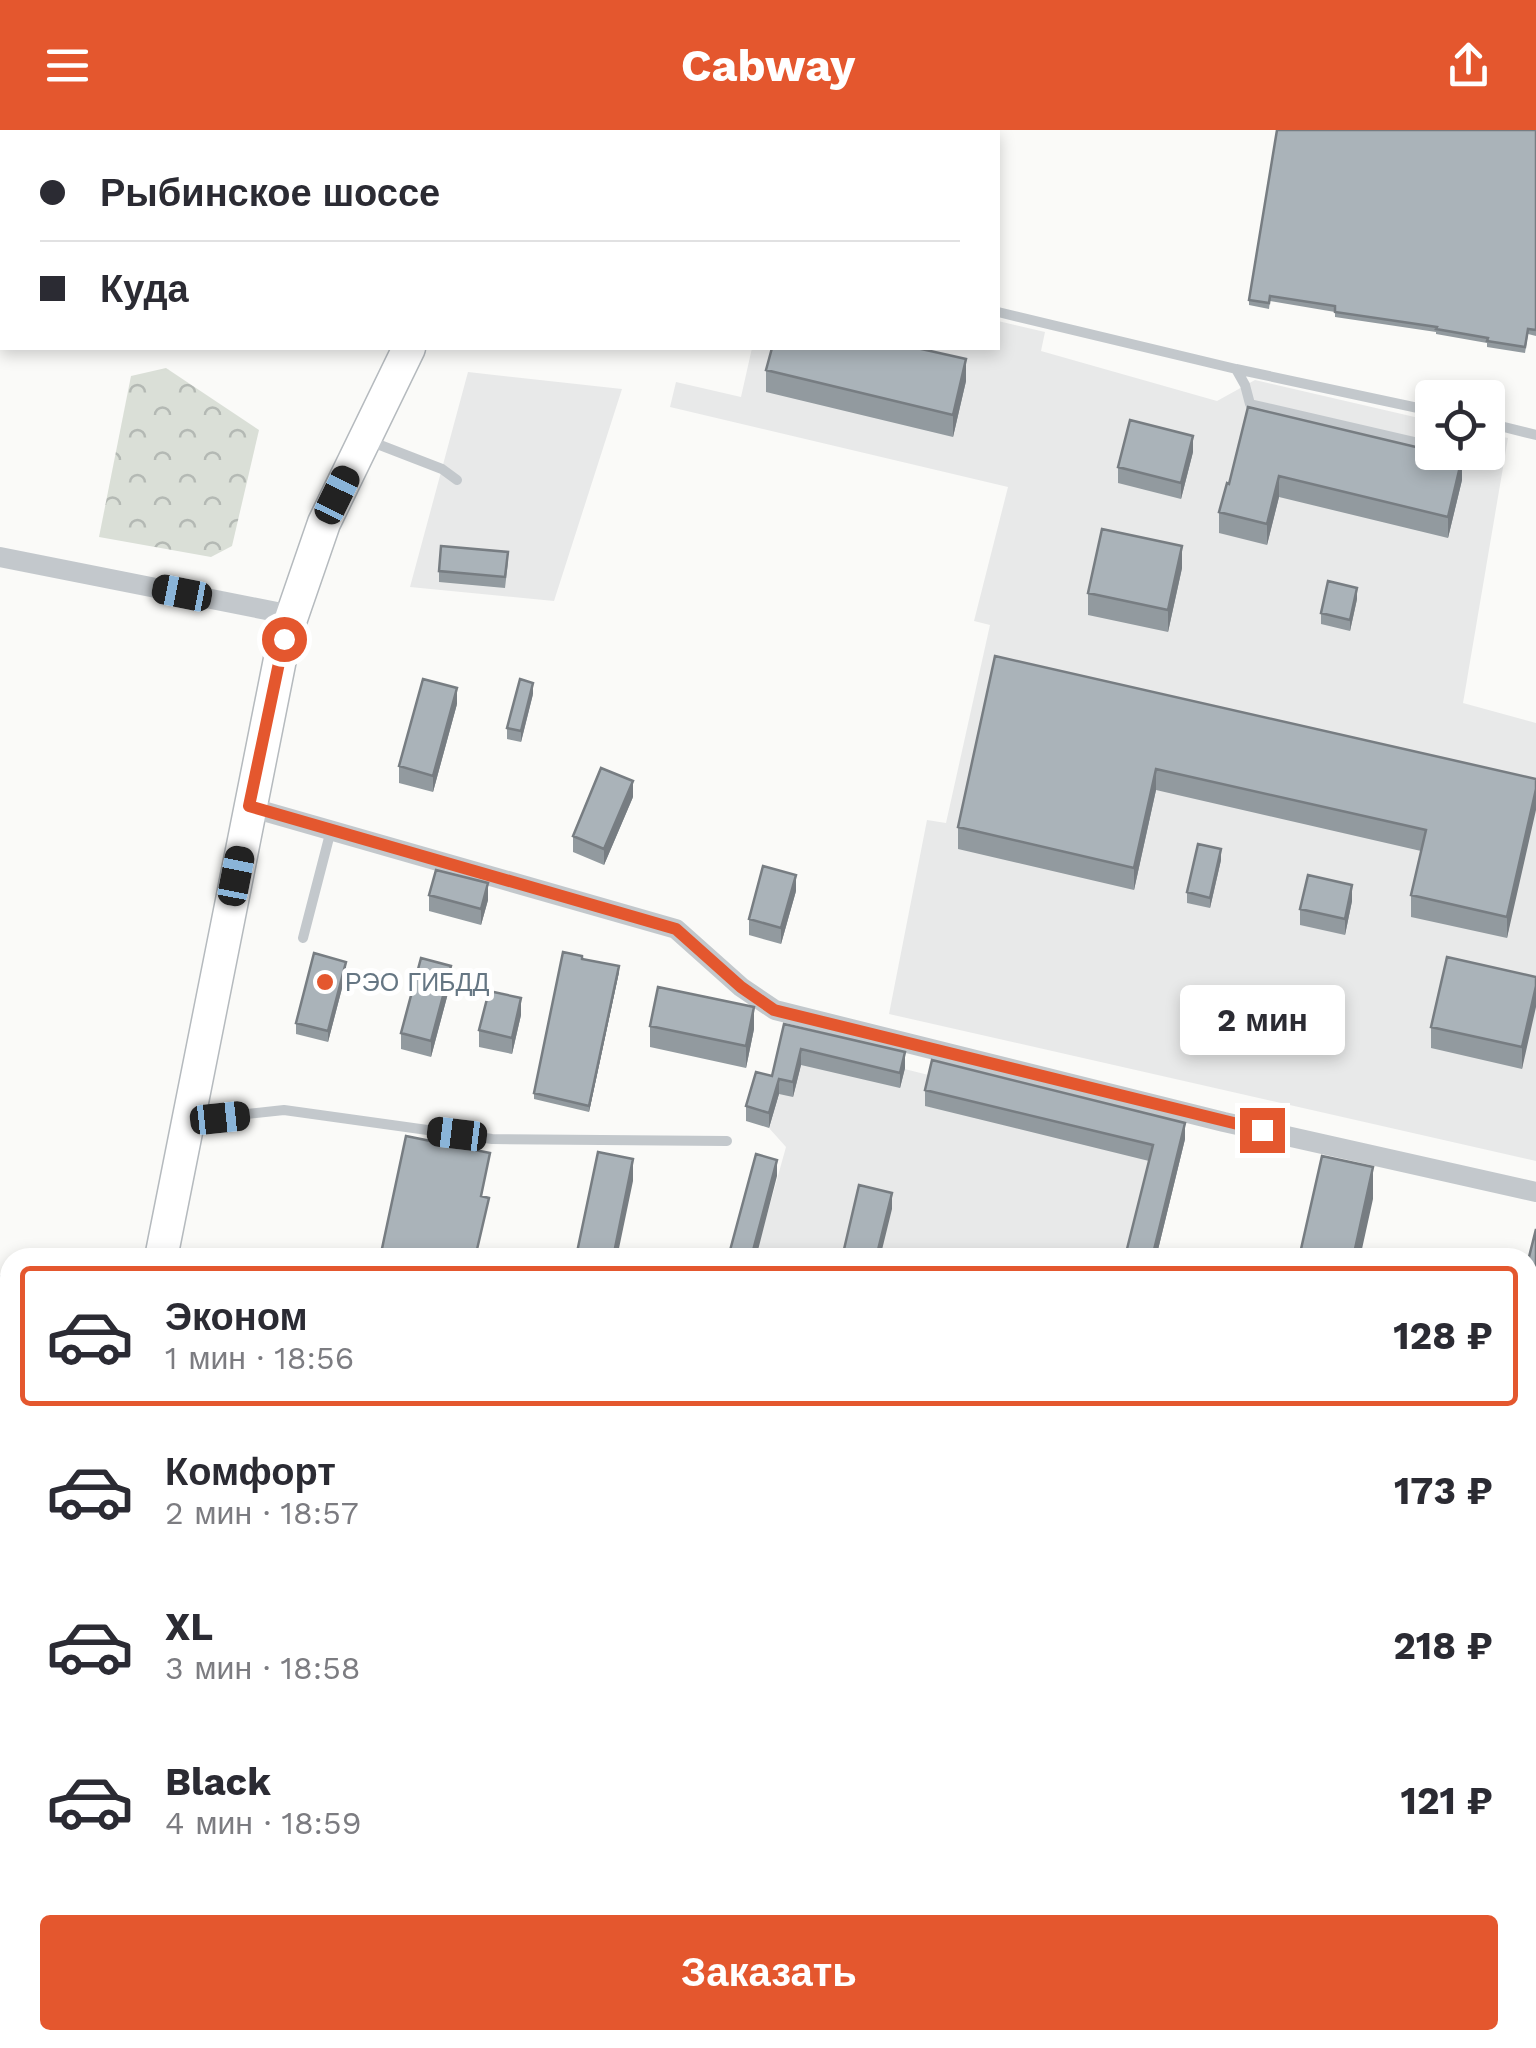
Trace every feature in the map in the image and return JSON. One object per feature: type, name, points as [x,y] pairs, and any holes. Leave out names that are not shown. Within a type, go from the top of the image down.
[{"type":"main road","points":[[162,1248],[284,639],[324,523],[408,350]]},
{"type":"street","points":[[0,557],[292,615]]},
{"type":"street","points":[[249,806],[676,929],[741,987],[774,1010],[1224,1122],[1536,1192]]},
{"type":"lane","points":[[1000,312],[1415,407]]},
{"type":"lane","points":[[1236,369],[1250,404],[1415,442]]},
{"type":"lane","points":[[1505,427],[1536,435]]},
{"type":"lane","points":[[364,439],[442,469],[457,480]]},
{"type":"lane","points":[[303,938],[332,830]]},
{"type":"lane","points":[[188,1121],[284,1110],[492,1138],[726,1141]]},
{"type":"shaded area","points":[[1000,321],[1045,332],[1041,351],[1217,401],[1255,380],[1415,417],[1415,470],[1503,470],[1463,703],[1536,723],[1536,1161],[889,1014],[927,820],[946,823],[990,625],[974,621],[1008,487],[670,407],[676,382],[741,397],[752,350],[1000,350]]},
{"type":"shaded area","points":[[468,372],[622,389],[554,601],[410,587]]},
{"type":"shaded area","points":[[784,1039],[1185,1139],[1158,1248],[758,1248],[786,1147],[769,1128],[779,1095]]},
{"type":"green space","points":[[166,368],[259,430],[232,546],[211,557],[99,537],[131,376]]},
{"type":"building","points":[[1277,130],[1536,130],[1536,330],[1528,329],[1525,347],[1437,327],[1335,312],[1335,306],[1270,296],[1269,303],[1249,300]]},
{"type":"building","points":[[771,350],[926,350],[966,359],[953,415],[766,370]]},
{"type":"building","points":[[1248,407],[1415,447],[1415,470],[1459,470],[1448,517],[1279,476],[1267,524],[1219,512]]},
{"type":"building","points":[[1130,420],[1193,436],[1181,483],[1118,467]]},
{"type":"building","points":[[1102,529],[1182,546],[1168,610],[1088,593]]},
{"type":"building","points":[[441,546],[508,552],[505,577],[439,571]]},
{"type":"building","points":[[1328,581],[1357,588],[1350,620],[1321,613]]},
{"type":"building","points":[[995,656],[1536,779],[1507,917],[1411,895],[1426,830],[1156,769],[1134,868],[958,827]]},
{"type":"building","points":[[423,679],[457,688],[433,776],[399,766]]},
{"type":"building","points":[[520,679],[533,683],[521,731],[507,728]]},
{"type":"building","points":[[601,768],[633,781],[604,849],[573,836]]},
{"type":"building","points":[[1198,844],[1221,849],[1210,898],[1187,892]]},
{"type":"building","points":[[763,866],[796,875],[781,928],[749,919]]},
{"type":"building","points":[[436,870],[488,883],[481,909],[429,895]]},
{"type":"building","points":[[1308,875],[1352,885],[1345,919],[1300,909]]},
{"type":"building","points":[[563,952],[619,966],[589,1106],[534,1093]]},
{"type":"building","points":[[314,953],[346,962],[328,1031],[296,1023]]},
{"type":"building","points":[[1447,957],[1536,977],[1522,1047],[1431,1027]]},
{"type":"building","points":[[421,958],[451,966],[431,1041],[401,1033]]},
{"type":"building","points":[[658,987],[754,1007],[746,1046],[650,1026]]},
{"type":"building","points":[[489,991],[521,998],[512,1038],[479,1030]]},
{"type":"building","points":[[784,1024],[905,1052],[900,1073],[801,1049],[793,1082],[779,1079],[769,1113],[746,1106],[756,1072],[772,1076]]},
{"type":"building","points":[[932,1060],[1185,1123],[1154,1248],[1127,1248],[1153,1145],[925,1090]]},
{"type":"building","points":[[406,1136],[490,1153],[481,1196],[489,1198],[477,1248],[382,1248]]},
{"type":"building","points":[[598,1152],[633,1159],[615,1248],[578,1248]]},
{"type":"building","points":[[756,1154],[777,1160],[754,1248],[731,1248]]},
{"type":"building","points":[[1322,1156],[1373,1167],[1355,1248],[1301,1248]]},
{"type":"building","points":[[859,1185],[892,1193],[878,1248],[844,1248]]},
{"type":"place","name":"РЭО ГИБДД","points":[[325,982]]},
{"type":"route","points":[[284,639],[249,806],[676,929],[741,987],[774,1010],[1262,1130]]}]
